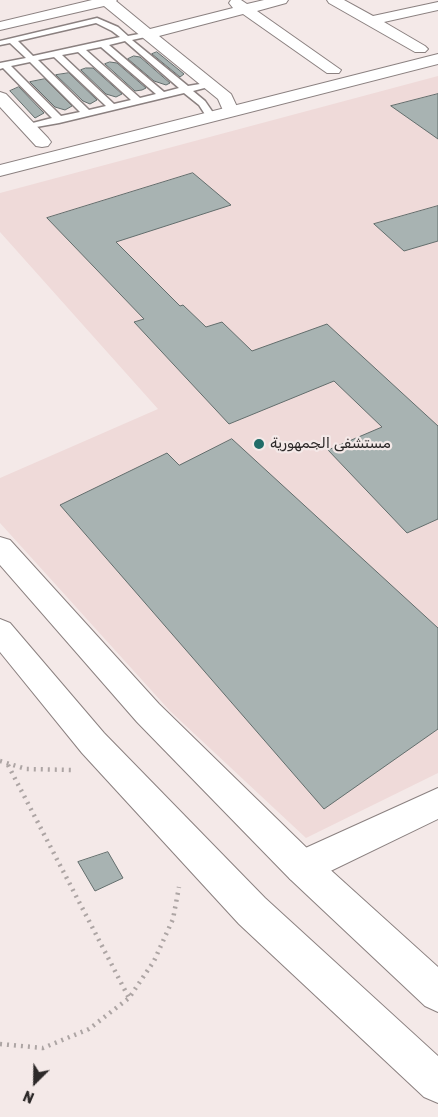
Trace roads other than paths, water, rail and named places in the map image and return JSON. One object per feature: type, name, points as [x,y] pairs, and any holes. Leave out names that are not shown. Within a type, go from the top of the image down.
[{"type":"main road","points":[[0,26],[109,0],[147,34],[209,84],[228,104]]},
{"type":"main road","points":[[231,0],[333,70]]},
{"type":"main road","points":[[147,34],[281,0]]},
{"type":"main road","points":[[334,0],[420,49]]},
{"type":"main road","points":[[370,21],[438,6]]},
{"type":"main road","points":[[0,171],[228,104],[333,70],[438,45]]},
{"type":"main road","points":[[228,104],[438,59]]},
{"type":"main road","points":[[0,97],[42,142]]},
{"type":"main road","points":[[184,108],[207,110]]},
{"type":"main road","points":[[25,147],[61,138]]},
{"type":"main road","points":[[0,547],[148,713],[302,867],[438,993]]},
{"type":"main road","points":[[0,631],[112,764],[252,911],[438,1083]]},
{"type":"main road","points":[[302,867],[438,803]]},
{"type":"lane","points":[[0,43],[97,20],[114,29],[187,90],[207,110]]},
{"type":"lane","points":[[2,66],[147,34]]},
{"type":"lane","points":[[12,40],[87,113]]},
{"type":"lane","points":[[103,44],[162,95]]},
{"type":"lane","points":[[80,49],[138,101]]},
{"type":"lane","points":[[56,54],[112,107]]},
{"type":"lane","points":[[2,66],[59,120]]},
{"type":"lane","points":[[28,127],[209,84]]},
{"type":"place","name":"مستشفى الجمهورية","points":[[259,444]]}]
